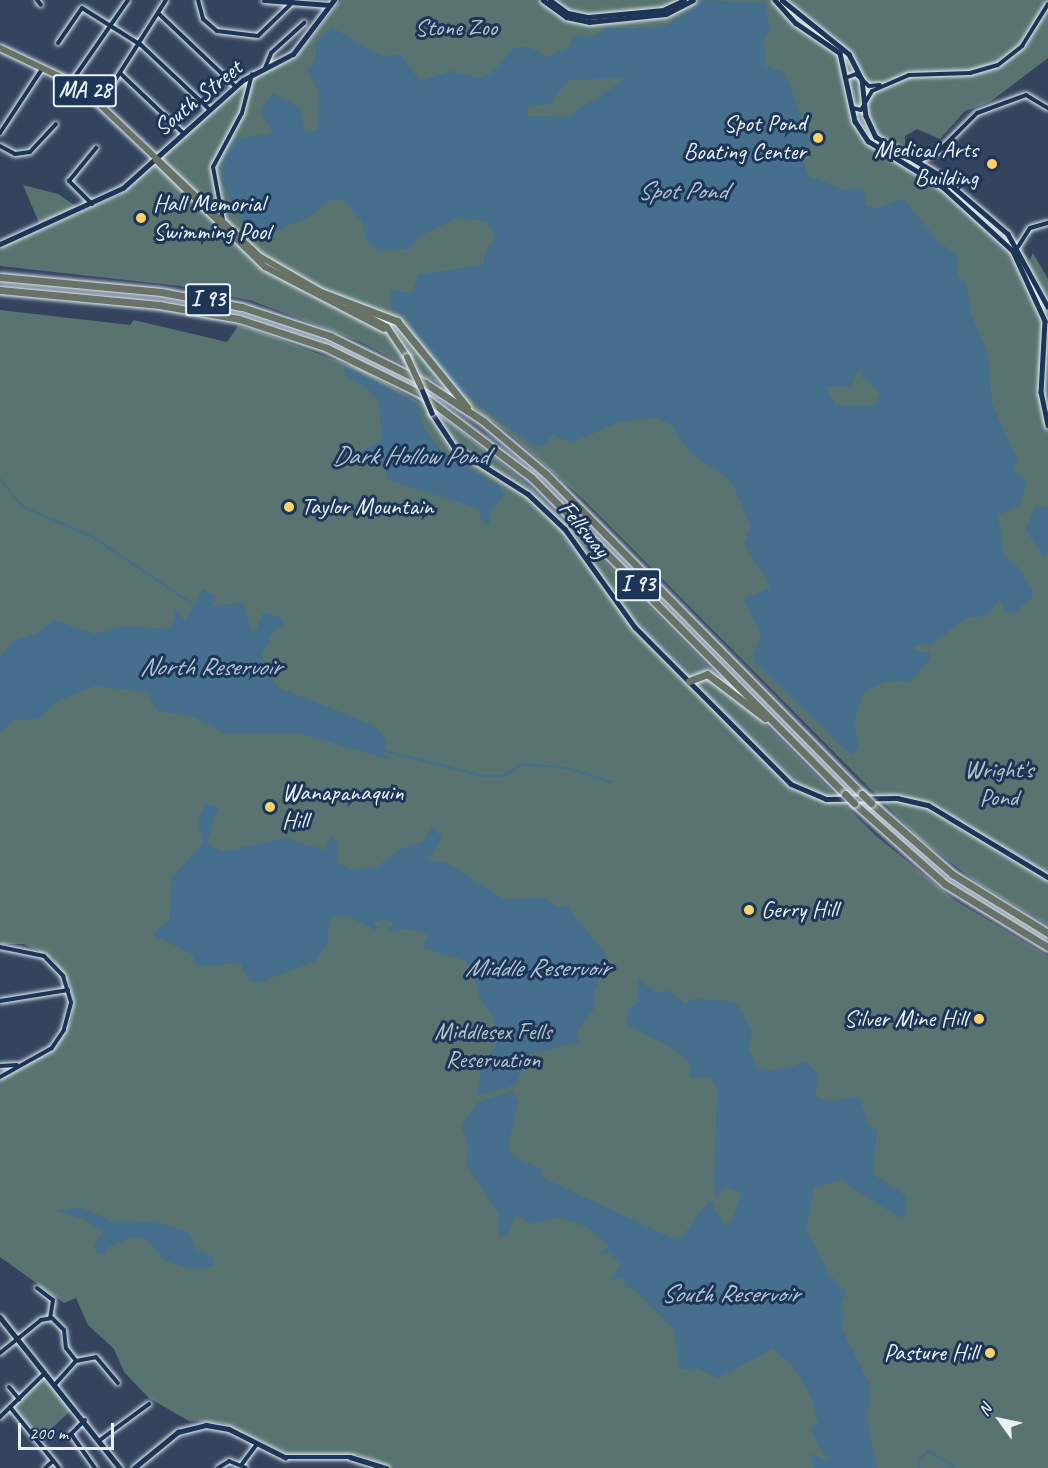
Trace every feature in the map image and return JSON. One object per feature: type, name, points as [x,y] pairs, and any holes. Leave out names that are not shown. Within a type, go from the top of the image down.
[{"type":"highway","name":"I 93","points":[[0,277],[173,294],[264,313],[374,355],[475,415],[554,482],[871,803],[957,877],[1048,933]]},
{"type":"highway","name":"I 93","points":[[0,290],[159,305],[239,320],[327,348],[410,388],[469,426],[532,478],[845,795],[954,891],[1048,947]]},
{"type":"highway","points":[[318,291],[397,321],[475,415]]},
{"type":"highway","points":[[689,681],[707,674],[780,729]]},
{"type":"main road","points":[[264,0],[330,5]]},
{"type":"main road","name":"South Street","points":[[0,244],[123,188],[235,86],[252,74],[293,54],[334,0]]},
{"type":"main road","points":[[543,0],[566,17],[589,22],[661,15],[693,0]]},
{"type":"main road","points":[[550,0],[572,14],[593,17],[663,10],[684,0]]},
{"type":"main road","points":[[775,0],[799,25],[837,49],[848,77],[852,108],[872,145],[936,182],[1009,245],[1044,316],[1046,369],[1041,397],[1048,425]]},
{"type":"main road","points":[[782,0],[837,40],[862,79],[864,104],[876,137],[944,178],[1018,247],[1048,307]]},
{"type":"main road","name":"MA 28","points":[[0,48],[72,81],[100,104],[155,157]]},
{"type":"main road","name":"Fellsway","points":[[155,157],[272,266],[378,320],[396,339],[407,357],[432,413],[455,448],[528,494],[558,522],[625,615],[689,681],[804,792],[826,799],[897,798],[928,805],[1048,877]]},
{"type":"main road","name":"Fellsway","points":[[155,157],[265,267],[396,339]]},
{"type":"main road","points":[[0,1317],[17,1341],[85,1420],[120,1468]]},
{"type":"main road","points":[[134,1468],[155,1448],[195,1426],[224,1428],[294,1459],[368,1461],[386,1468]]},
{"type":"street","points":[[37,0],[41,5]]},
{"type":"street","points":[[72,81],[128,0]]},
{"type":"street","points":[[100,104],[166,0]]},
{"type":"street","points":[[198,0],[203,19],[216,31],[258,36],[293,2]]},
{"type":"street","points":[[848,77],[862,79],[872,86],[920,73],[970,73],[994,67],[1022,45],[1048,4]]},
{"type":"street","points":[[58,43],[81,8],[139,43],[209,109]]},
{"type":"street","points":[[158,13],[235,86]]},
{"type":"street","name":"South Street","points":[[265,68],[271,53],[304,23]]},
{"type":"street","points":[[0,133],[44,67]]},
{"type":"street","points":[[120,73],[182,132]]},
{"type":"street","points":[[225,223],[214,194],[213,167],[242,113],[252,74]]},
{"type":"street","points":[[852,108],[860,110],[872,91],[888,83]]},
{"type":"street","points":[[917,162],[939,152],[977,113],[1023,96],[1048,108]]},
{"type":"street","points":[[0,146],[13,153],[30,152],[56,124]]},
{"type":"street","points":[[92,204],[69,181],[96,148]]},
{"type":"street","points":[[1018,247],[1030,228],[1048,223]]},
{"type":"street","points":[[0,947],[44,956],[68,990],[69,1017],[59,1039],[42,1055],[18,1065],[0,1077]]},
{"type":"street","points":[[0,1001],[68,990]]},
{"type":"street","points":[[0,1066],[18,1065]]},
{"type":"street","points":[[0,1066],[6,1073]]},
{"type":"street","points":[[0,1353],[50,1318],[52,1300],[37,1288]]},
{"type":"street","points":[[50,1318],[64,1330],[66,1348],[76,1361]]},
{"type":"street","points":[[55,1384],[76,1361],[96,1357],[118,1383]]},
{"type":"street","points":[[0,1417],[45,1373]]},
{"type":"street","points":[[9,1387],[19,1399]]},
{"type":"street","points":[[100,1440],[149,1404]]},
{"type":"street","points":[[10,1407],[59,1468]]},
{"type":"street","points":[[85,1420],[71,1434],[95,1468]]},
{"type":"street","points":[[218,1468],[229,1461],[244,1466],[257,1444]]},
{"type":"street","points":[[45,1468],[53,1461]]},
{"type":"street","points":[[368,1461],[368,1468]]},
{"type":"green space","points":[[341,0],[1048,0],[1048,58],[990,102],[965,111],[940,139],[917,129],[905,136],[905,149],[898,149],[950,180],[1012,235],[1029,261],[1033,253],[1048,279],[1048,925],[979,884],[919,838],[583,499],[509,433],[443,386],[361,342],[253,301],[180,286],[0,266],[0,248],[121,194],[246,81],[296,57]]},
{"type":"green space","points":[[23,185],[58,194],[77,207],[39,223]]},
{"type":"green space","name":"Middlesex Fells Reservation","points":[[0,310],[130,325],[134,320],[227,342],[238,326],[362,370],[435,411],[529,485],[875,835],[956,901],[1048,956],[1048,1468],[391,1468],[359,1455],[289,1455],[223,1423],[189,1421],[149,1398],[124,1372],[114,1349],[88,1325],[76,1298],[64,1303],[0,1257],[0,1074],[54,1048],[71,1020],[74,1003],[70,984],[52,958],[24,944],[0,944]]},
{"type":"green space","points":[[45,1373],[76,1406],[41,1439],[10,1406]]},
{"type":"water","name":"Spot Pond","points":[[704,0],[765,3],[770,29],[764,39],[765,66],[782,72],[789,83],[810,143],[803,161],[809,176],[842,189],[864,190],[866,205],[875,209],[903,199],[939,242],[957,255],[958,277],[966,284],[971,314],[988,354],[992,404],[1018,461],[1013,467],[1027,481],[1020,505],[998,515],[1004,557],[1015,563],[1033,590],[1032,598],[1014,613],[1005,612],[1000,600],[986,616],[967,617],[932,644],[914,645],[913,650],[930,653],[930,660],[910,681],[885,682],[863,693],[854,723],[858,748],[851,755],[755,663],[753,655],[761,635],[743,599],[771,588],[744,543],[751,527],[732,482],[688,451],[671,425],[658,418],[619,422],[571,443],[553,435],[542,447],[532,445],[455,387],[406,318],[392,308],[390,290],[412,293],[418,275],[484,264],[484,255],[496,236],[486,221],[457,218],[424,234],[409,249],[380,251],[367,242],[362,222],[342,199],[330,200],[310,217],[277,230],[247,229],[222,183],[223,158],[235,138],[273,134],[260,111],[273,93],[300,108],[305,133],[318,130],[319,91],[307,71],[316,59],[316,42],[331,27],[382,56],[401,55],[420,81],[451,71],[479,78],[491,74],[514,48],[530,47],[546,57],[569,47],[574,36],[596,35],[605,28],[662,28]],"holes":[[[628,78],[567,117],[527,116],[529,106],[550,104],[568,80]],[[861,367],[863,379],[881,393],[874,405],[835,405],[827,387],[849,387]]]},
{"type":"water","name":"Dark Hollow Pond","points":[[344,365],[419,404],[422,424],[438,448],[499,486],[505,495],[491,511],[489,524],[482,523],[479,509],[388,480],[382,462],[361,451],[382,441],[379,403],[367,388],[345,375]]},
{"type":"water","points":[[1036,505],[1048,508],[1048,554],[1043,556],[1026,530]]},
{"type":"water","name":"North Reservoir","points":[[203,589],[216,596],[211,607],[243,602],[253,636],[264,612],[282,618],[285,626],[274,630],[261,657],[277,687],[373,725],[387,741],[383,754],[393,761],[300,733],[226,734],[189,715],[158,711],[146,692],[95,686],[57,701],[39,719],[15,720],[0,732],[0,657],[12,642],[40,632],[53,620],[95,634],[122,626],[167,629],[175,620],[173,606],[185,621]]},
{"type":"water","name":"Middle Reservoir","points":[[205,803],[218,807],[207,843],[223,852],[284,838],[324,850],[332,837],[339,843],[336,862],[354,870],[377,867],[398,850],[423,842],[432,827],[442,837],[428,859],[451,865],[504,899],[545,898],[557,907],[567,906],[609,958],[595,989],[594,1009],[578,1030],[579,1042],[530,1054],[515,1085],[476,1096],[482,1067],[499,1040],[492,1015],[479,998],[475,973],[466,961],[423,948],[428,935],[410,929],[387,931],[394,922],[382,919],[373,923],[380,927],[376,930],[347,916],[330,917],[327,944],[316,961],[258,983],[249,980],[240,963],[197,967],[192,954],[153,935],[169,920],[172,877],[203,843],[198,821]]},
{"type":"water","name":"South Reservoir","points":[[638,980],[656,992],[669,991],[685,1004],[693,999],[734,1001],[752,1029],[749,1050],[758,1068],[772,1072],[806,1062],[818,1075],[815,1096],[831,1102],[859,1096],[869,1127],[877,1128],[873,1174],[906,1196],[906,1213],[900,1218],[841,1180],[814,1188],[806,1229],[829,1274],[846,1292],[839,1308],[845,1315],[841,1327],[871,1387],[867,1420],[877,1468],[813,1468],[811,1454],[829,1461],[810,1430],[818,1424],[811,1397],[791,1364],[773,1349],[718,1378],[696,1368],[680,1370],[673,1328],[635,1290],[625,1287],[624,1278],[611,1280],[621,1264],[611,1254],[597,1254],[609,1247],[588,1227],[558,1217],[530,1224],[516,1214],[507,1234],[499,1237],[498,1213],[466,1164],[469,1148],[462,1127],[477,1103],[512,1091],[518,1102],[508,1147],[513,1156],[541,1169],[543,1178],[672,1238],[681,1238],[710,1200],[724,1225],[731,1223],[741,1193],[727,1187],[716,1197],[714,1189],[717,1091],[710,1077],[689,1078],[691,1064],[677,1051],[627,1024],[627,1011],[639,1001]]},
{"type":"water","points":[[82,1208],[114,1222],[155,1221],[188,1232],[197,1250],[212,1257],[214,1266],[192,1269],[165,1261],[149,1241],[133,1237],[108,1247],[103,1254],[96,1252],[94,1245],[103,1233],[86,1220],[54,1210]]},
{"type":"waterway","points":[[0,478],[22,506],[93,537],[196,606]]},
{"type":"waterway","points":[[383,750],[482,776],[503,776],[522,764],[568,768],[611,782]]},
{"type":"waterway","points":[[919,1468],[918,1460],[929,1451],[957,1468]]},
{"type":"place","name":"Spot Pond Boating Center","points":[[818,138]]},
{"type":"place","name":"Medical Arts Building","points":[[992,164]]},
{"type":"place","name":"Hall Memorial Swimming Pool","points":[[141,218]]},
{"type":"place","name":"Taylor Mountain","points":[[289,507]]},
{"type":"place","name":"Wanapanaquin Hill","points":[[270,807]]},
{"type":"place","name":"Gerry Hill","points":[[749,910]]},
{"type":"place","name":"Silver Mine Hill","points":[[979,1019]]},
{"type":"place","name":"Pasture Hill","points":[[990,1353]]},
{"type":"park label","name":"Stone Zoo","points":[[456,28]]},
{"type":"park label","name":"Wright's Pond","points":[[999,784]]}]
